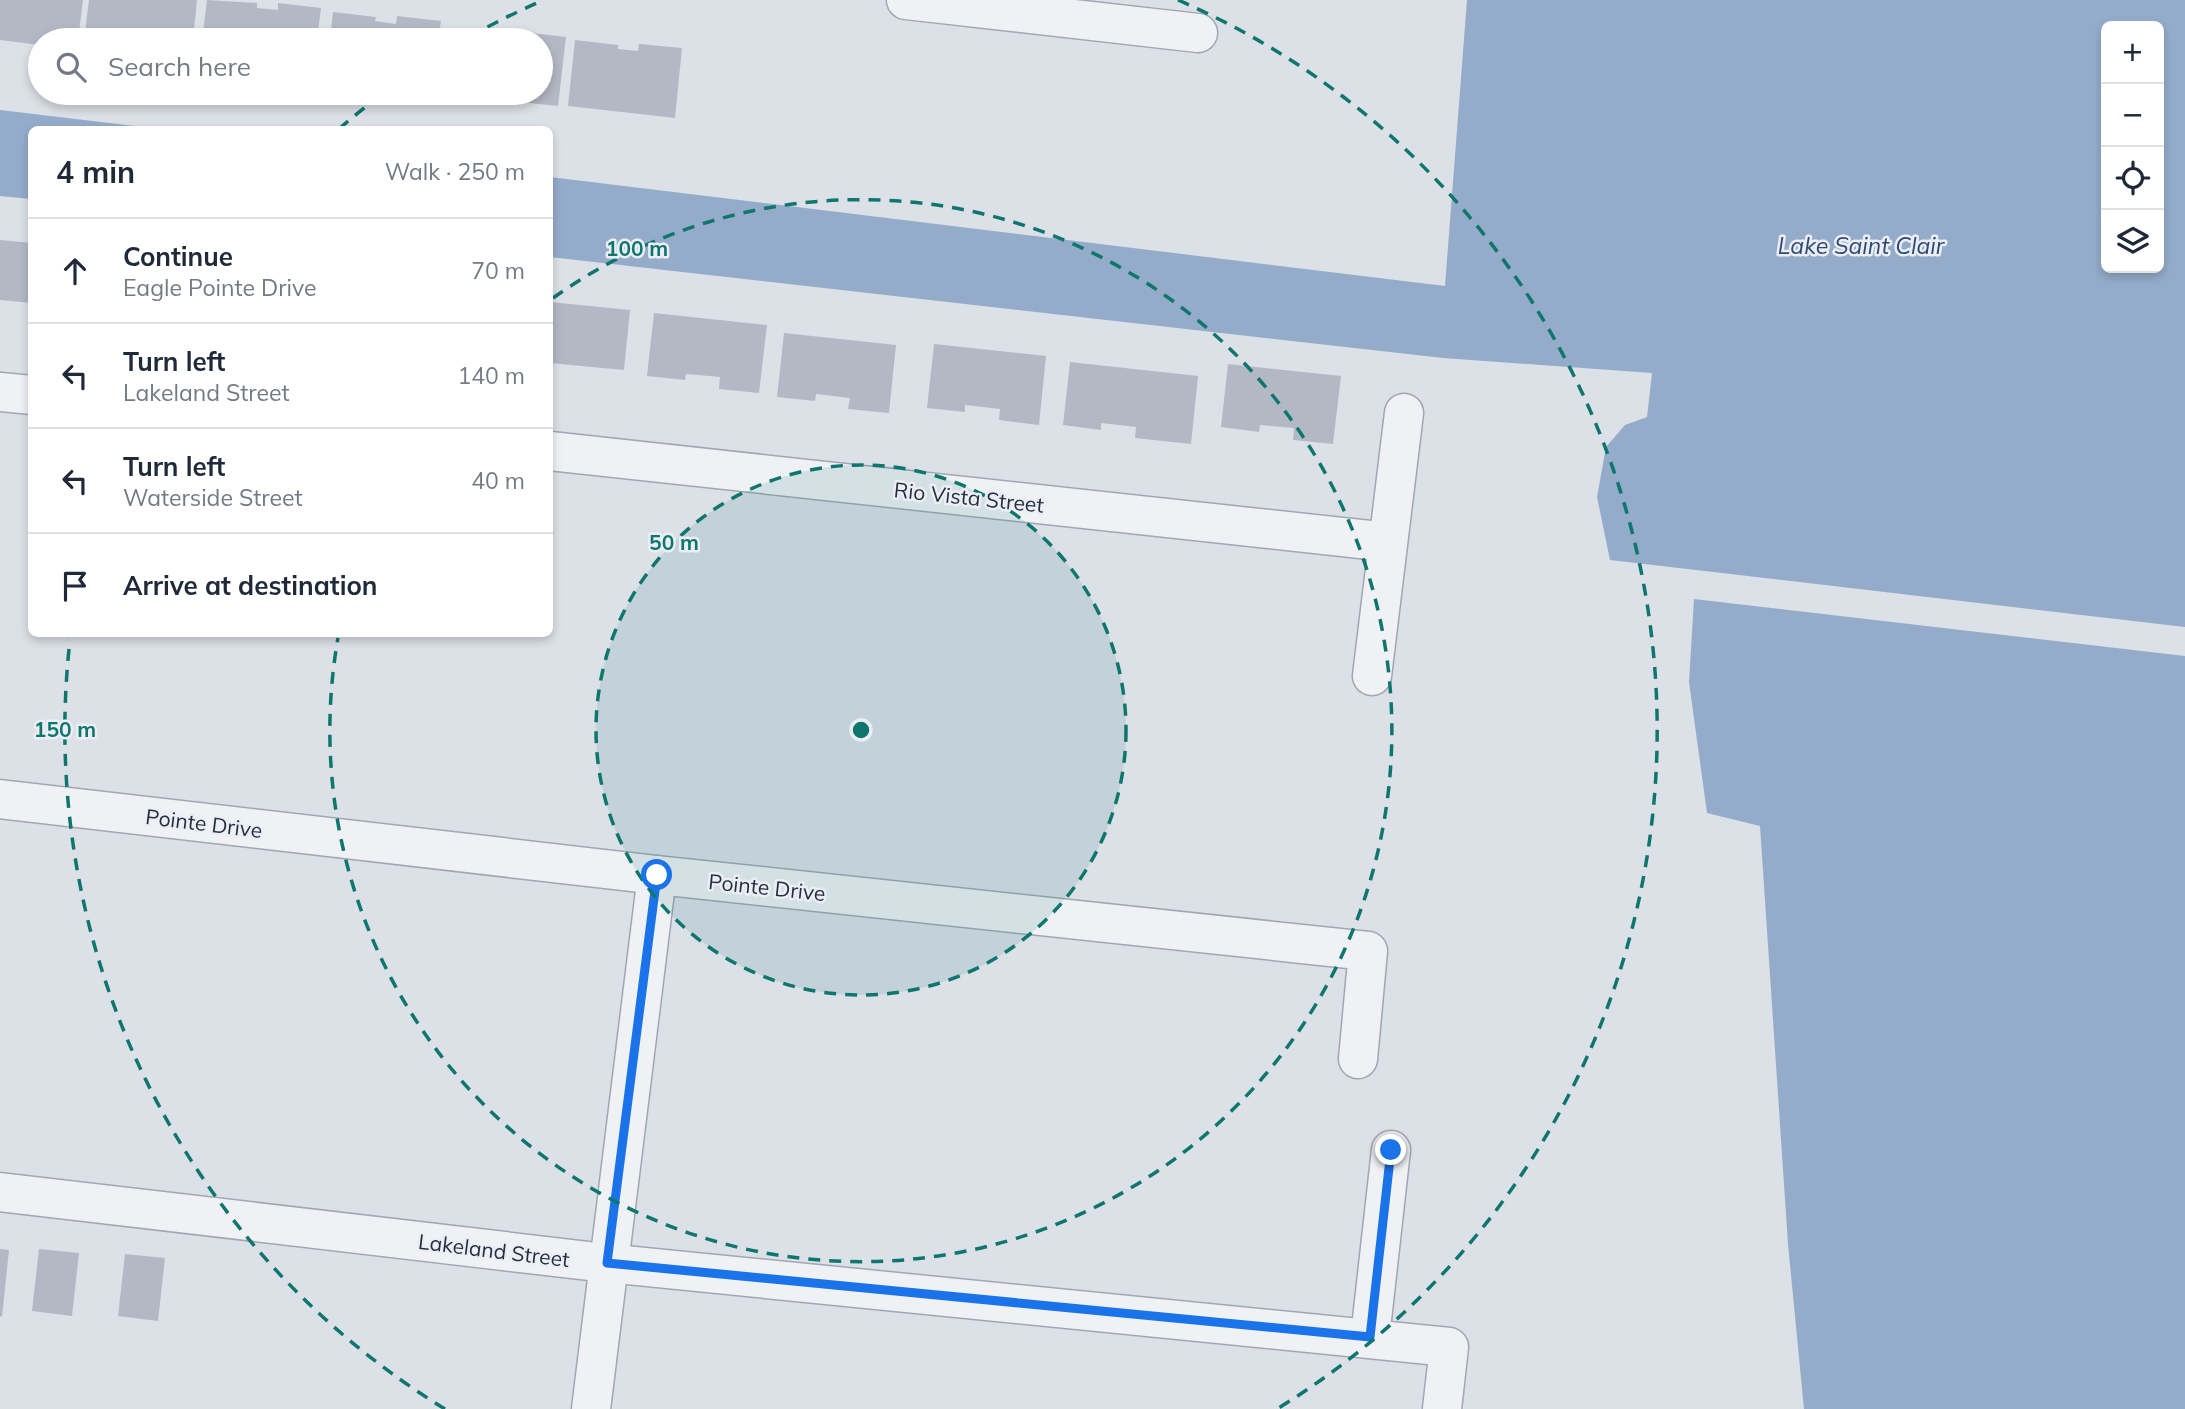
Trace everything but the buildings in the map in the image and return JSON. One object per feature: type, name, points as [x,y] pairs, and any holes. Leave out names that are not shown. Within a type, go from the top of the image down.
[{"type":"street","points":[[906,0],[1198,33]]},
{"type":"street","points":[[0,392],[28,396]]},
{"type":"street","points":[[1372,676],[1404,413]]},
{"type":"street","name":"Rio Vista Street","points":[[553,452],[1388,542]]},
{"type":"street","name":"Pointe Drive","points":[[0,799],[657,875],[1368,951],[1358,1059]]},
{"type":"street","points":[[591,1409],[657,875]]},
{"type":"street","points":[[1370,1337],[1391,1150]]},
{"type":"street","name":"Lakeland Street","points":[[0,1192],[607,1263],[1370,1337],[1449,1347],[1442,1409]]},
{"type":"water","name":"Lake Saint Clair","points":[[1467,0],[2185,0],[2185,627],[1610,560],[1597,497],[1606,447],[1625,425],[1647,417],[1652,373],[1443,358],[553,257],[553,177],[1445,286]]},
{"type":"water","points":[[0,110],[135,126],[28,126],[28,199],[0,196]]},
{"type":"water","points":[[1694,599],[2185,656],[2185,1409],[1804,1409],[1788,1244],[1760,826],[1707,813],[1689,682]]},
{"type":"route","points":[[657,875],[607,1263],[1370,1337],[1391,1150]]}]
